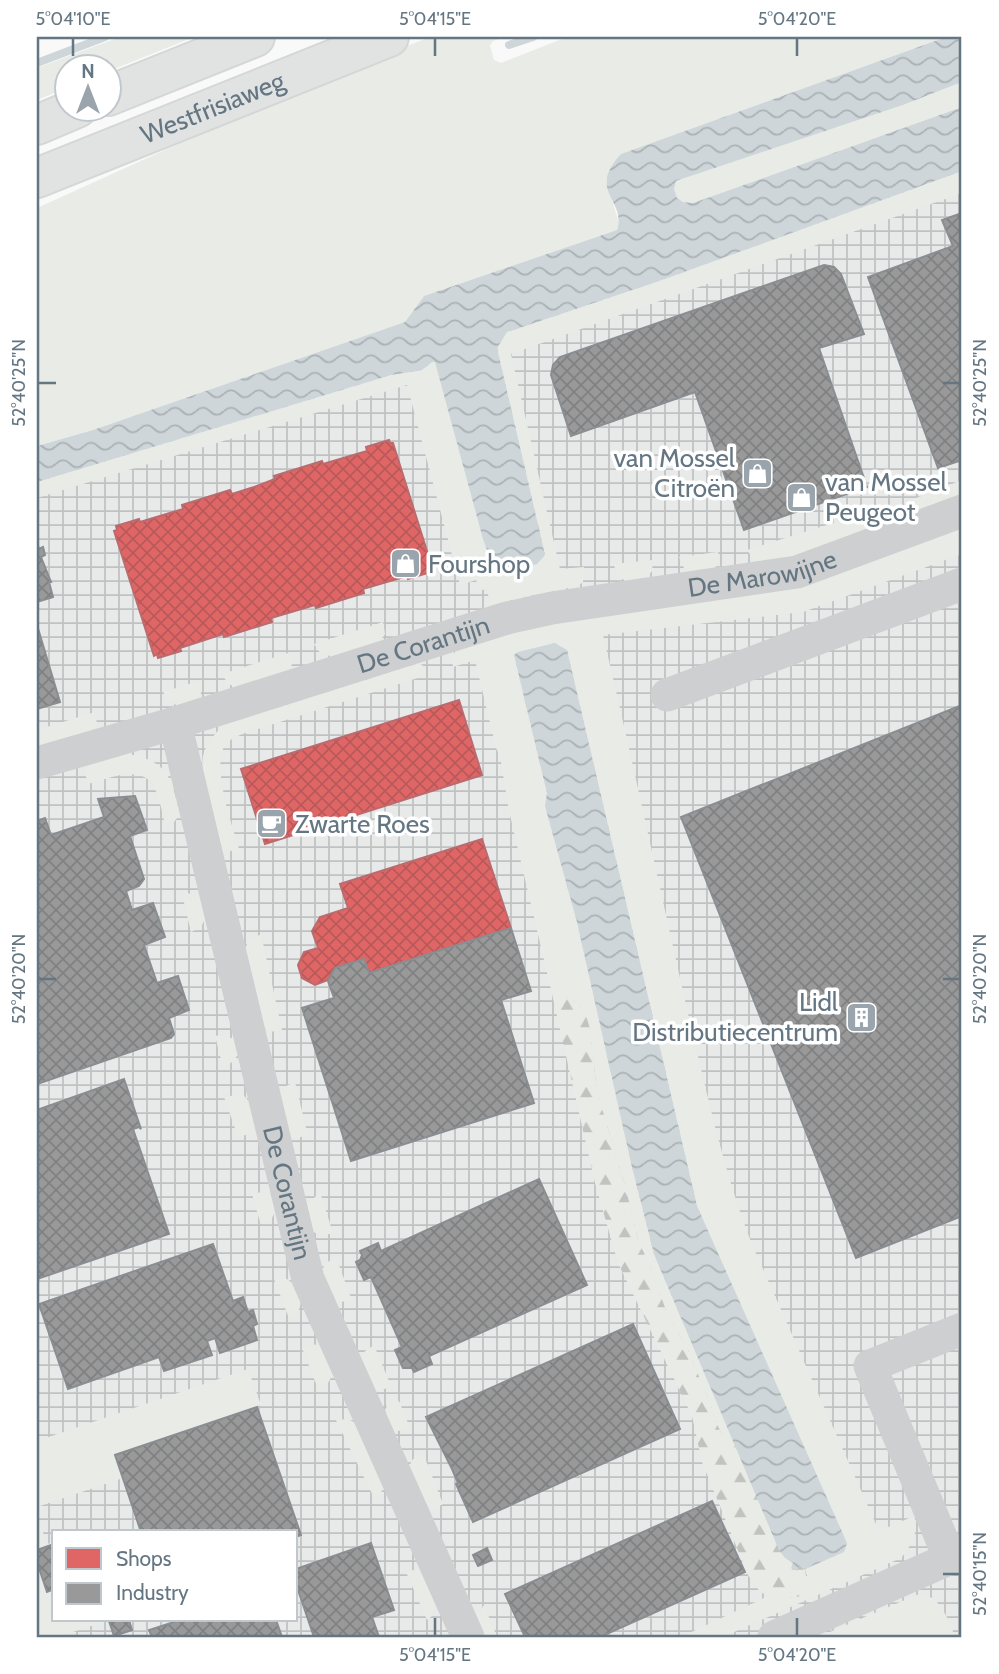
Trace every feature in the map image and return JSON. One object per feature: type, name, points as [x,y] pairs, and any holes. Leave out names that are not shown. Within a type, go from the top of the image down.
[{"type":"highway","name":"Westfrisiaweg","points":[[122,90],[255,37]]},
{"type":"highway","name":"Westfrisiaweg","points":[[37,178],[389,37]]},
{"type":"street","name":"De Marowijne","points":[[552,608],[797,572],[962,511]]},
{"type":"street","points":[[667,695],[962,584]]},
{"type":"street","name":"De Corantijn","points":[[37,763],[175,723],[508,618],[552,608]]},
{"type":"street","name":"De Corantijn","points":[[175,723],[308,1279],[468,1637]]},
{"type":"street","points":[[774,1637],[956,1556],[870,1366],[962,1329]]},
{"type":"shaded area","points":[[962,127],[962,1637],[37,1637],[37,452]]},
{"type":"green space","points":[[120,37],[194,37],[122,66],[122,52],[80,52]]},
{"type":"green space","points":[[430,37],[504,37],[493,41],[490,46],[494,60],[501,63],[567,37],[946,37],[621,154],[606,181],[619,223],[617,230],[424,296],[405,322],[93,430],[37,446],[37,208],[315,82]]},
{"type":"green space","points":[[52,62],[52,94],[37,100],[37,68]]},
{"type":"green space","points":[[962,82],[962,107],[693,203],[676,198],[676,181],[903,105]]},
{"type":"green space","points":[[962,171],[962,193],[511,354],[560,569],[584,567],[583,582],[578,586],[492,606],[486,589],[479,591],[476,580],[460,585],[407,385],[37,498],[37,482],[391,375],[422,370],[436,362],[487,551],[492,564],[501,574],[545,554],[497,348],[507,332],[662,280]]},
{"type":"green space","points":[[962,480],[962,500],[921,512],[911,500]]},
{"type":"green space","points":[[872,511],[875,523],[870,533],[798,558],[756,563],[747,550]]},
{"type":"green space","points":[[962,528],[962,554],[803,612],[603,635],[702,1075],[741,1215],[879,1531],[914,1516],[916,1522],[914,1538],[901,1558],[723,1637],[681,1637],[768,1596],[802,1596],[807,1575],[805,1569],[844,1552],[697,1206],[567,650],[522,652],[514,655],[547,793],[545,806],[577,922],[654,1254],[735,1445],[725,1441],[715,1420],[687,1348],[665,1308],[638,1240],[597,1092],[590,1029],[585,1012],[573,1000],[552,994],[509,811],[500,756],[475,660],[453,667],[452,658],[458,646]]},
{"type":"green space","points":[[718,552],[715,569],[690,574],[679,557]]},
{"type":"green space","points":[[653,560],[652,571],[646,579],[625,581],[613,564]]},
{"type":"green space","points":[[383,622],[385,634],[379,643],[335,657],[321,654],[314,644]]},
{"type":"green space","points":[[291,652],[293,663],[287,672],[236,687],[228,684],[222,674]]},
{"type":"green space","points":[[419,663],[426,668],[424,676],[242,734],[228,742],[221,757],[220,769],[240,852],[224,850],[218,845],[202,765],[206,747],[225,724]]},
{"type":"green space","points":[[199,681],[201,693],[196,701],[176,705],[169,701],[163,692]]},
{"type":"green space","points":[[95,712],[97,724],[91,733],[37,749],[37,730]]},
{"type":"green space","points":[[123,753],[149,760],[165,772],[180,814],[174,822],[165,825],[156,791],[148,780],[141,776],[114,776],[88,784],[85,773],[89,763]]},
{"type":"green space","points":[[188,893],[201,900],[206,917],[201,927],[191,932],[182,894]]},
{"type":"green space","points":[[261,934],[282,1030],[269,1031],[262,1027],[244,951],[248,942]]},
{"type":"green space","points":[[552,994],[573,1000],[585,1012],[590,1029],[597,1092],[638,1240],[665,1308],[687,1348],[715,1420],[725,1441],[735,1445],[779,1550],[785,1558],[805,1569],[808,1591],[802,1596],[771,1597],[760,1592],[748,1575],[702,1462],[692,1416],[618,1263],[595,1183]]},
{"type":"green space","points":[[215,1036],[234,1039],[239,1052],[234,1061],[223,1067]]},
{"type":"green space","points":[[295,1082],[308,1136],[292,1138],[285,1131],[278,1095],[284,1087]]},
{"type":"green space","points":[[242,1094],[253,1110],[256,1124],[252,1131],[238,1137],[224,1097]]},
{"type":"green space","points":[[262,1192],[273,1197],[276,1210],[272,1218],[260,1222],[252,1194]]},
{"type":"green space","points":[[320,1192],[333,1233],[322,1236],[311,1231],[306,1206]]},
{"type":"green space","points":[[336,1257],[351,1298],[342,1302],[336,1301],[321,1271],[326,1263]]},
{"type":"green space","points":[[285,1278],[299,1292],[300,1298],[299,1310],[290,1321],[274,1279]]},
{"type":"green space","points":[[311,1344],[323,1351],[333,1374],[328,1383],[318,1389],[302,1348]]},
{"type":"green space","points":[[374,1345],[391,1386],[382,1390],[376,1390],[359,1360],[364,1352]]},
{"type":"green space","points":[[248,1369],[261,1405],[115,1455],[123,1478],[37,1507],[37,1441]]},
{"type":"green space","points":[[399,1401],[410,1428],[400,1431],[391,1429],[385,1410],[387,1406]]},
{"type":"green space","points":[[348,1419],[357,1424],[383,1484],[381,1495],[376,1502],[336,1420]]},
{"type":"green space","points":[[423,1453],[443,1504],[434,1509],[428,1508],[408,1468],[413,1459]]},
{"type":"green space","points":[[37,1515],[47,1544],[52,1543],[52,1622],[103,1622],[58,1637],[37,1637]]},
{"type":"green space","points":[[413,1570],[425,1575],[437,1604],[432,1616],[427,1620],[406,1572]]},
{"type":"green space","points":[[919,1594],[938,1603],[955,1637],[818,1637]]},
{"type":"green space","points":[[484,1605],[497,1637],[483,1637],[475,1619]]},
{"type":"water","points":[[946,37],[962,37],[962,82],[903,105],[676,181],[674,189],[677,198],[693,203],[962,107],[962,171],[662,280],[507,332],[497,348],[545,555],[537,564],[500,574],[492,564],[435,362],[422,370],[391,375],[37,482],[37,446],[93,430],[405,322],[424,296],[617,230],[619,220],[607,187],[607,178],[621,154]]},
{"type":"water","points":[[555,643],[567,650],[697,1206],[847,1543],[844,1552],[805,1569],[799,1566],[797,1571],[791,1568],[793,1563],[779,1550],[654,1254],[577,922],[545,806],[547,793],[514,655]]},
{"type":"building: Shops","points":[[389,440],[393,443],[432,567],[429,569],[431,572],[363,589],[364,593],[271,618],[272,622],[224,637],[223,634],[158,658],[157,654],[154,656],[114,531],[117,530],[116,526],[183,509],[182,505],[230,490],[232,494],[275,479],[274,476],[367,451],[366,447]]},
{"type":"building: Shops","points":[[459,700],[482,775],[265,844],[241,769]]},
{"type":"building: Shops","points":[[482,839],[511,928],[369,973],[364,959],[335,968],[328,980],[315,985],[302,978],[298,965],[304,952],[318,948],[312,931],[320,917],[348,908],[340,884]]},
{"type":"building: Industry","points":[[962,213],[962,460],[938,468],[868,277],[953,246],[942,220]]},
{"type":"building: Industry","points":[[824,265],[834,267],[841,274],[864,334],[819,348],[867,487],[744,530],[695,392],[571,436],[551,375],[553,365],[560,357]]},
{"type":"building: Industry","points":[[37,542],[39,549],[43,547],[45,555],[41,557],[51,582],[53,597],[37,602]]},
{"type":"building: Industry","points":[[37,625],[60,702],[37,709]]},
{"type":"building: Industry","name":"Lidl Distributiecentrum","points":[[962,705],[962,1216],[856,1258],[681,817]]},
{"type":"building: Industry","points":[[135,796],[147,830],[130,836],[144,879],[139,886],[126,891],[132,910],[153,903],[165,937],[144,945],[157,983],[178,976],[189,1010],[169,1018],[174,1034],[171,1038],[37,1084],[37,821],[45,818],[51,835],[104,817],[98,799]]},
{"type":"building: Industry","points":[[511,928],[531,991],[501,1000],[534,1103],[351,1161],[302,1008],[334,998],[328,981],[335,968],[364,959],[369,973]]},
{"type":"building: Industry","points":[[124,1079],[141,1129],[133,1129],[169,1234],[37,1279],[37,1110]]},
{"type":"building: Industry","points":[[539,1179],[587,1285],[429,1356],[432,1364],[414,1372],[412,1368],[403,1368],[395,1350],[402,1347],[371,1277],[364,1280],[356,1262],[362,1255],[360,1251],[378,1243],[381,1251]]},
{"type":"building: Industry","points":[[213,1244],[233,1301],[243,1297],[248,1312],[253,1310],[257,1324],[253,1326],[257,1340],[220,1353],[215,1338],[207,1341],[212,1355],[164,1371],[159,1357],[68,1389],[39,1304]]},
{"type":"building: Industry","points":[[633,1324],[680,1429],[473,1522],[452,1469],[426,1417]]},
{"type":"building: Industry","points":[[257,1407],[301,1535],[298,1536],[298,1530],[140,1530],[115,1455]]},
{"type":"building: Industry","points":[[712,1501],[745,1572],[600,1637],[525,1637],[505,1594]]},
{"type":"building: Industry","points":[[371,1543],[394,1610],[372,1617],[379,1637],[314,1637],[298,1590],[298,1568]]},
{"type":"building: Industry","points":[[52,1545],[52,1590],[47,1592],[37,1562],[37,1550]]},
{"type":"building: Industry","points":[[487,1548],[492,1560],[478,1566],[473,1555]]},
{"type":"building: Industry","points":[[109,1622],[130,1622],[132,1630],[114,1636]]},
{"type":"building: Industry","points":[[174,1622],[277,1622],[282,1637],[152,1637],[149,1630]]},
{"type":"waterway","points":[[37,63],[105,37]]},
{"type":"waterway","points":[[509,45],[533,37]]},
{"type":"place","name":"van Mossel Citroën","points":[[758,473]]},
{"type":"place","name":"van Mossel Peugeot","points":[[802,497]]},
{"type":"place","name":"Fourshop","points":[[405,564]]},
{"type":"place","name":"Zwarte Roes","points":[[272,824]]},
{"type":"place","name":"Lidl Distributiecentrum","points":[[861,1017]]}]
